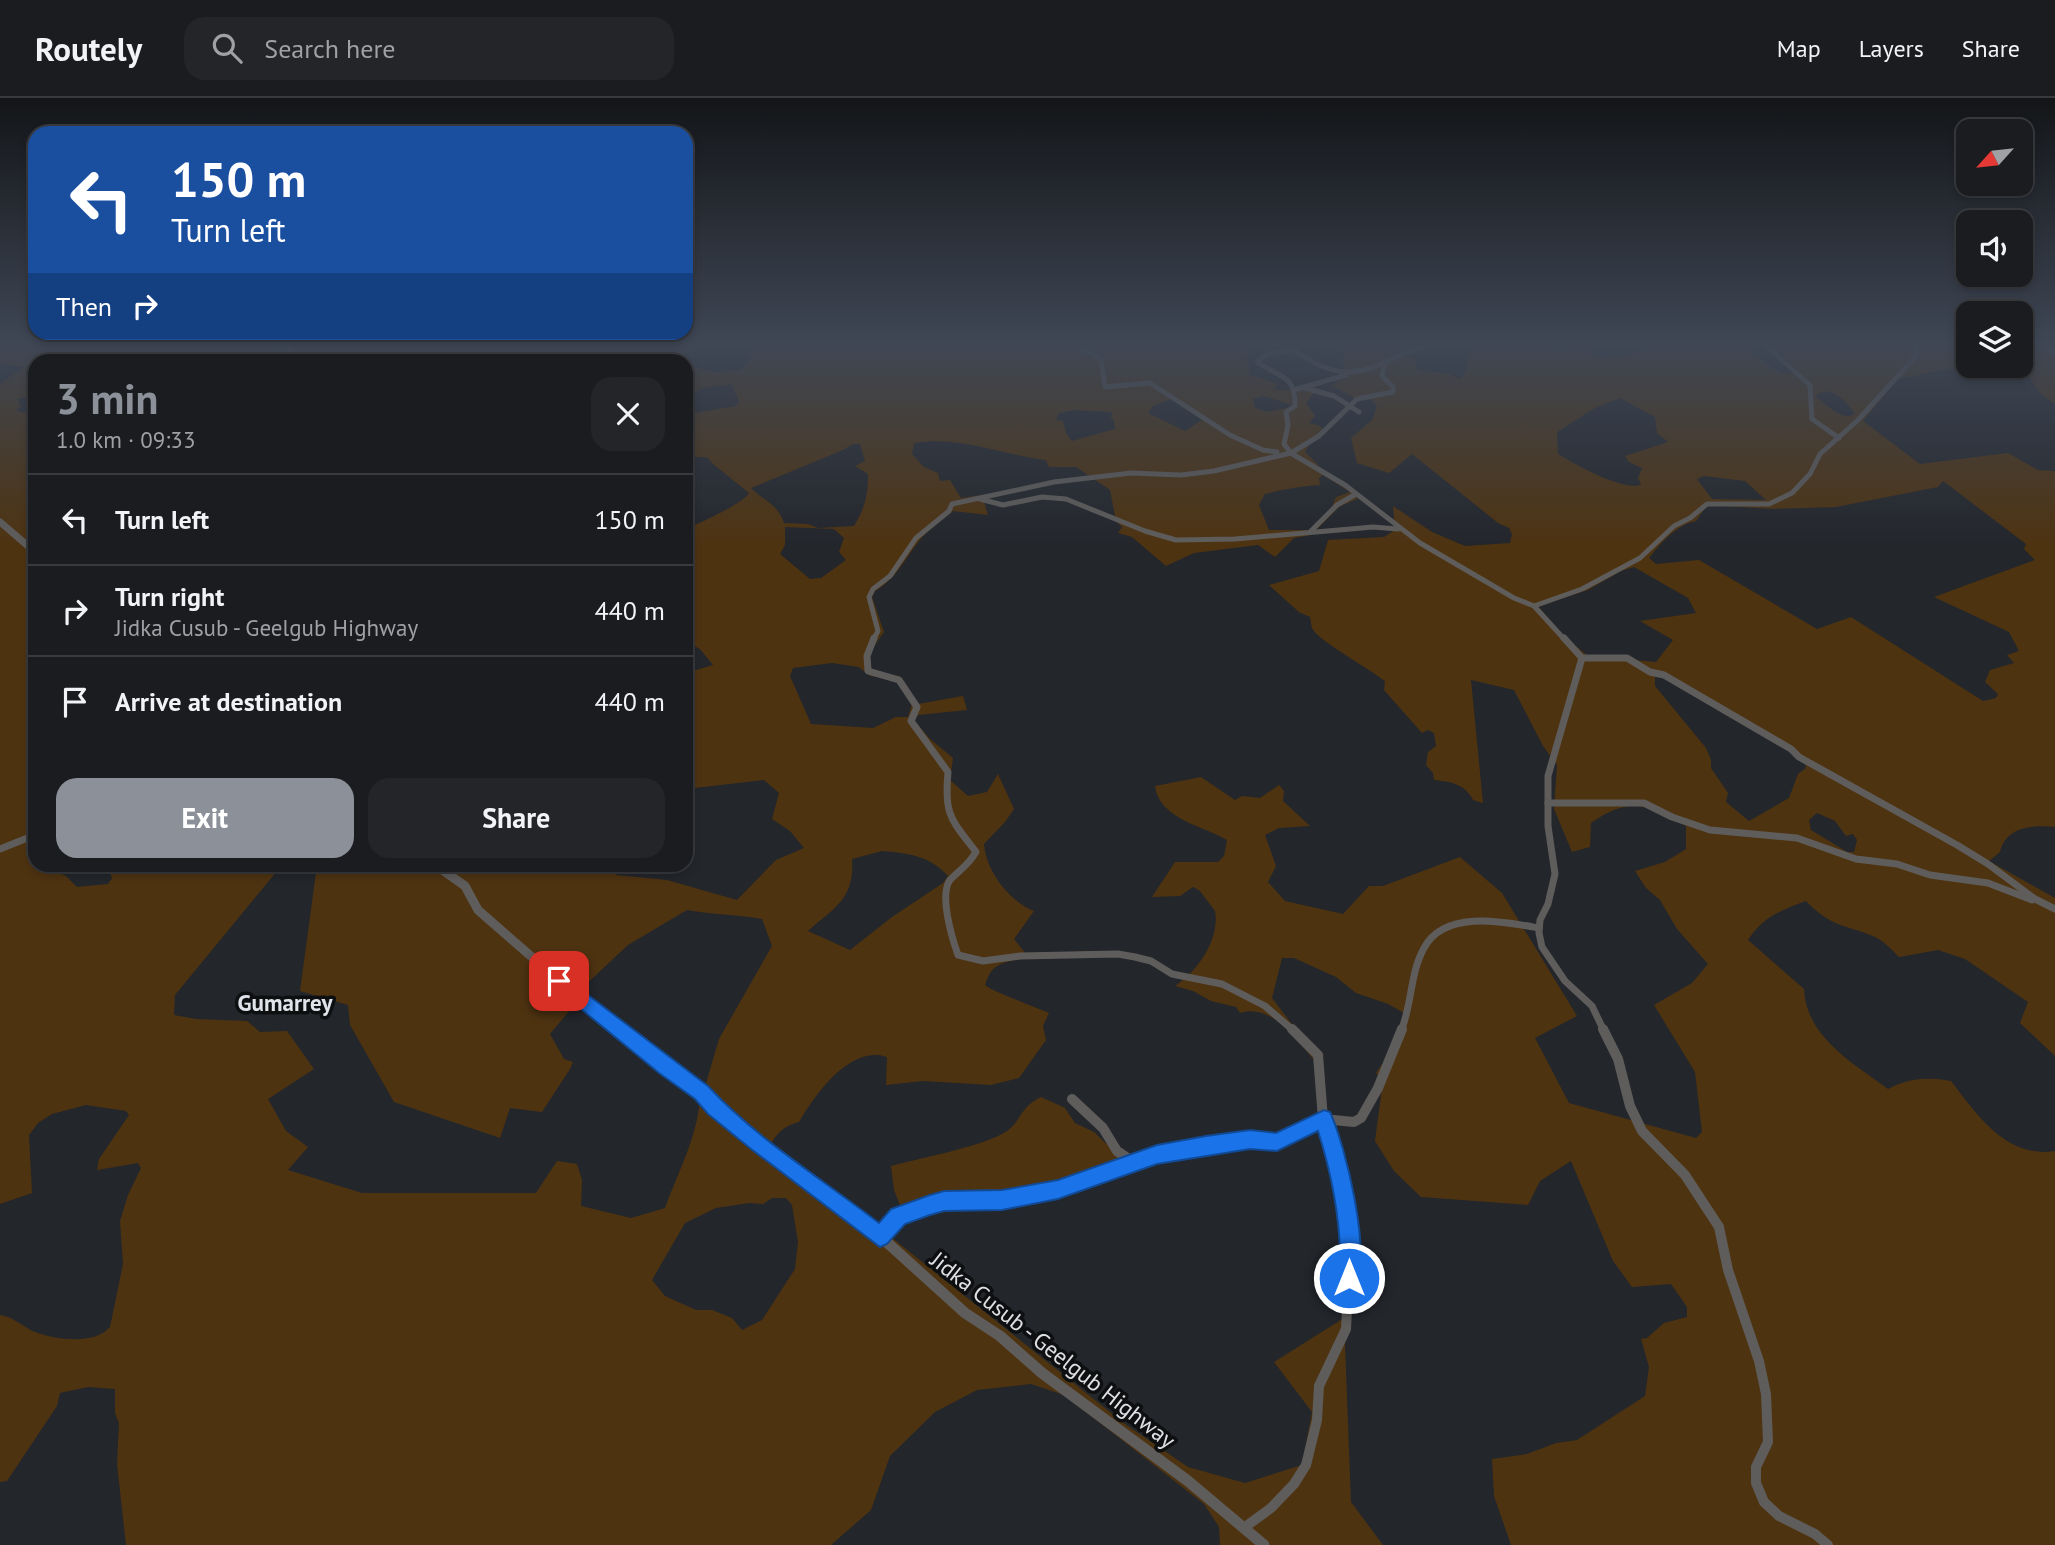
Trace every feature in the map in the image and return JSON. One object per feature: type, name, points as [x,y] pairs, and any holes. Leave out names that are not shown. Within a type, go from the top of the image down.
[{"type":"street","points":[[1192,411],[1259,449],[1291,453]]},
{"type":"street","points":[[1288,411],[1284,444],[1291,453],[1356,494],[1399,529],[1514,598],[1534,606],[1582,658],[1627,658],[1650,672],[1664,675],[1791,749],[1799,757],[1991,865],[2043,904]]},
{"type":"street","points":[[1245,1527],[1271,1508],[1294,1484],[1307,1465],[1317,1420],[1319,1386],[1346,1329],[1350,1253],[1338,1163],[1324,1119],[1318,1055],[1279,1016],[1222,984],[1172,974],[1151,961],[1118,954],[1020,956],[1007,960],[983,961],[958,955],[949,931],[946,887],[968,866],[976,852],[949,817],[946,793],[948,772],[940,757],[911,721],[917,707],[899,680],[868,671],[865,662],[878,631],[870,593],[890,576],[919,534],[949,511],[952,504],[1054,482],[1131,472],[1181,475],[1214,471],[1291,453],[1307,446],[1346,411]]},
{"type":"street","points":[[1812,411],[1812,419],[1839,438]]},
{"type":"street","points":[[1534,606],[1582,589],[1640,558],[1674,526],[1690,518],[1707,504],[1769,504],[1782,499],[1792,493],[1810,474],[1820,454],[1865,411]]},
{"type":"street","points":[[1309,533],[1322,522],[1340,499],[1356,494]]},
{"type":"street","points":[[980,499],[1003,505],[1042,497],[1066,499],[1145,531],[1176,540],[1373,527],[1399,529]]},
{"type":"street","points":[[0,522],[28,546]]},
{"type":"street","points":[[1582,658],[1548,776],[1548,826],[1555,874],[1539,928],[1542,947],[1554,968],[1592,1006],[1618,1059],[1630,1106],[1643,1131],[1685,1175],[1719,1227],[1728,1270],[1759,1361],[1766,1394],[1768,1442],[1756,1467],[1756,1483],[1764,1502],[1779,1516],[1815,1534],[1828,1545]]},
{"type":"street","points":[[1548,803],[1644,803],[1672,817],[1710,830],[1797,838],[1856,859],[1896,864],[1930,875],[1988,883],[2055,909]]},
{"type":"street","points":[[0,849],[28,838]]},
{"type":"street","name":"Jidka Cusub - Geelgub Highway","points":[[445,872],[465,886],[478,910],[580,999],[701,1092],[758,1143],[880,1236],[965,1313],[1000,1336],[1042,1373],[1245,1527],[1264,1545]]},
{"type":"street","points":[[880,1236],[891,1222],[916,1209],[944,1201],[1002,1200],[1058,1190],[1157,1155],[1223,1142],[1277,1142],[1324,1119],[1346,1124],[1361,1118],[1378,1088],[1407,1016],[1413,982],[1424,947],[1438,931],[1461,924],[1495,920],[1539,928]]},
{"type":"street","points":[[1072,1099],[1103,1128],[1117,1151],[1136,1164]]},
{"type":"shaded area","points":[[0,411],[28,412],[28,872],[56,872],[66,876],[77,887],[108,884],[112,878],[110,872],[276,872],[175,995],[174,1015],[196,1019],[247,1021],[260,1032],[287,1031],[314,1069],[268,1099],[286,1131],[308,1147],[288,1170],[362,1193],[536,1193],[557,1161],[577,1164],[582,1180],[581,1206],[631,1218],[665,1208],[696,1126],[700,1097],[576,1003],[550,1034],[564,1059],[573,1062],[570,1069],[542,1112],[510,1108],[500,1138],[394,1102],[350,1025],[348,1005],[300,991],[316,872],[617,872],[616,875],[667,880],[737,900],[776,860],[804,848],[790,831],[772,819],[779,793],[764,780],[693,788],[693,671],[713,665],[700,649],[693,646],[693,526],[730,507],[749,493],[707,457],[693,457],[693,413],[1071,411],[1059,413],[1056,420],[1063,421],[1066,433],[1072,441],[1115,429],[1112,412],[1084,411],[1150,411],[1148,413],[1185,431],[1202,420],[1189,411],[1311,411],[1315,416],[1309,423],[1321,426],[1323,434],[1311,441],[1305,452],[1326,473],[1354,490],[1357,499],[1339,507],[1311,535],[1294,538],[1275,557],[1258,545],[1194,553],[1166,566],[1132,537],[1118,533],[1122,527],[1116,521],[1110,490],[1076,467],[1049,467],[1046,460],[964,444],[931,441],[914,443],[912,454],[924,467],[938,473],[940,481],[950,480],[961,498],[982,495],[988,515],[953,511],[919,541],[894,575],[875,591],[872,597],[884,632],[870,656],[871,667],[874,672],[899,676],[918,704],[963,696],[967,710],[918,715],[914,720],[930,739],[953,758],[950,780],[968,796],[987,792],[998,774],[1014,809],[984,844],[989,864],[1000,884],[1016,900],[1034,911],[1014,939],[1026,954],[1091,951],[1096,958],[1021,959],[1001,964],[990,973],[985,985],[1049,1013],[1043,1026],[1046,1040],[1019,1078],[991,1085],[923,1081],[886,1085],[887,1057],[873,1055],[860,1058],[835,1075],[799,1122],[782,1130],[770,1145],[880,1229],[894,1213],[902,1210],[894,1190],[891,1166],[998,1136],[1012,1127],[1029,1105],[1041,1097],[1065,1108],[1075,1123],[1094,1132],[1124,1161],[1145,1168],[1009,1204],[970,1204],[918,1211],[886,1233],[1125,1424],[1188,1467],[1245,1483],[1302,1465],[1312,1412],[1274,1362],[1344,1318],[1351,1502],[1383,1545],[1220,1545],[1219,1527],[1204,1504],[1064,1395],[1031,1384],[977,1390],[935,1412],[890,1456],[871,1510],[831,1545],[126,1545],[117,1464],[119,1423],[115,1413],[115,1389],[88,1387],[60,1393],[57,1406],[7,1481],[0,1482],[0,1315],[35,1332],[64,1339],[85,1339],[103,1333],[110,1327],[123,1264],[120,1221],[128,1195],[141,1168],[138,1163],[97,1170],[99,1159],[129,1115],[126,1111],[86,1105],[52,1114],[38,1123],[29,1135],[32,1193],[0,1204]],"holes":[[[853,444],[860,444],[865,461],[855,466],[868,474],[865,501],[854,526],[818,528],[808,524],[784,523],[774,507],[751,488]],[[1323,475],[1350,492],[1336,497],[1331,509],[1310,530],[1269,530],[1259,505],[1265,494],[1320,485],[1319,478]],[[785,527],[834,529],[844,538],[839,552],[846,560],[821,578],[810,579],[780,554],[785,545]],[[832,663],[859,667],[870,676],[896,680],[912,704],[908,717],[896,717],[873,728],[811,724],[790,676],[793,668]],[[882,851],[901,853],[926,860],[948,876],[943,883],[892,917],[850,950],[808,931],[834,909],[846,893],[852,873],[852,859]],[[687,910],[762,919],[772,946],[719,1039],[705,1087],[678,1070],[585,999],[579,991],[628,945]],[[772,1198],[786,1198],[792,1205],[798,1242],[795,1269],[762,1320],[742,1330],[732,1318],[712,1310],[696,1310],[665,1296],[652,1280],[685,1223],[716,1208],[749,1203],[763,1204]]]},
{"type":"shaded area","points":[[1375,411],[1591,411],[1557,432],[1558,454],[1598,475],[1632,486],[1641,485],[1638,478],[1642,468],[1629,462],[1625,456],[1668,442],[1657,433],[1655,417],[1643,411],[1833,411],[1849,416],[1855,414],[1852,411],[1871,411],[1863,421],[1920,464],[2008,453],[2038,470],[2055,471],[2055,827],[2038,826],[2014,832],[2003,843],[2000,852],[1989,861],[2055,898],[2055,1056],[2020,1023],[2028,1002],[1965,959],[1938,950],[1899,957],[1877,938],[1830,920],[1806,901],[1773,915],[1760,925],[1748,940],[1804,989],[1807,1006],[1822,1035],[1847,1059],[1888,1089],[1919,1079],[1951,1081],[1983,1120],[2008,1141],[2038,1152],[2055,1151],[2055,1545],[1511,1545],[1494,1496],[1492,1459],[1527,1454],[1556,1443],[1577,1440],[1645,1396],[1649,1367],[1641,1339],[1647,1338],[1664,1323],[1687,1317],[1687,1307],[1671,1284],[1632,1287],[1613,1261],[1571,1161],[1540,1181],[1528,1205],[1421,1197],[1394,1171],[1375,1141],[1383,1080],[1376,1073],[1387,1057],[1404,1013],[1388,1004],[1356,993],[1336,977],[1294,958],[1282,958],[1272,998],[1291,1023],[1324,1055],[1315,1061],[1273,1018],[1252,1011],[1240,1013],[1236,1007],[1211,1001],[1193,991],[1175,986],[1192,972],[1206,953],[1214,932],[1215,911],[1200,891],[1193,887],[1180,896],[1152,897],[1175,862],[1218,862],[1224,856],[1227,840],[1173,814],[1158,797],[1155,786],[1201,777],[1235,800],[1242,796],[1260,798],[1279,785],[1284,791],[1283,801],[1310,826],[1279,828],[1265,835],[1276,866],[1268,882],[1285,901],[1343,914],[1369,886],[1383,886],[1460,857],[1502,893],[1577,1016],[1535,1038],[1569,1103],[1696,1138],[1702,1132],[1695,1072],[1654,1005],[1692,983],[1708,964],[1677,929],[1660,900],[1646,888],[1635,871],[1665,862],[1686,849],[1686,826],[1649,808],[1628,806],[1604,814],[1591,823],[1590,847],[1572,852],[1554,809],[1557,765],[1543,746],[1514,690],[1471,680],[1483,803],[1473,800],[1466,790],[1456,784],[1434,780],[1433,773],[1426,765],[1428,752],[1436,746],[1434,733],[1428,730],[1422,733],[1384,690],[1385,681],[1323,639],[1312,628],[1310,617],[1299,612],[1269,585],[1319,571],[1328,540],[1384,537],[1395,530],[1393,506],[1432,532],[1465,546],[1510,543],[1512,534],[1509,528],[1498,523],[1412,454],[1389,473],[1357,463],[1351,438],[1372,420]],"holes":[[[1704,476],[1745,481],[1766,500],[1712,499],[1697,479]],[[1943,481],[2026,544],[2024,549],[2035,560],[1934,597],[2009,632],[2019,651],[2007,655],[2014,663],[1990,670],[1985,682],[1998,694],[1996,698],[1983,701],[1851,617],[1817,629],[1699,560],[1656,564],[1649,558],[1676,531],[1696,521],[1707,505],[1774,509],[1836,507],[1938,487]],[[1634,567],[1688,598],[1696,613],[1640,621],[1673,640],[1656,662],[1588,656],[1562,635],[1538,606],[1588,590],[1621,571]],[[1655,675],[1733,714],[1805,763],[1806,768],[1798,774],[1789,798],[1749,821],[1726,802],[1728,793],[1711,768],[1706,748],[1655,686]],[[1817,813],[1835,821],[1846,836],[1853,834],[1857,840],[1854,852],[1847,852],[1811,830],[1809,820]]]},
{"type":"district","name":"Gumarrey","points":[[285,1003]]},
{"type":"route","points":[[559,981],[701,1092],[758,1143],[880,1236],[899,1216],[944,1201],[1002,1200],[1038,1191],[1058,1190],[1157,1155],[1223,1142],[1277,1142],[1324,1119],[1338,1163],[1350,1253],[1349,1278]]}]
